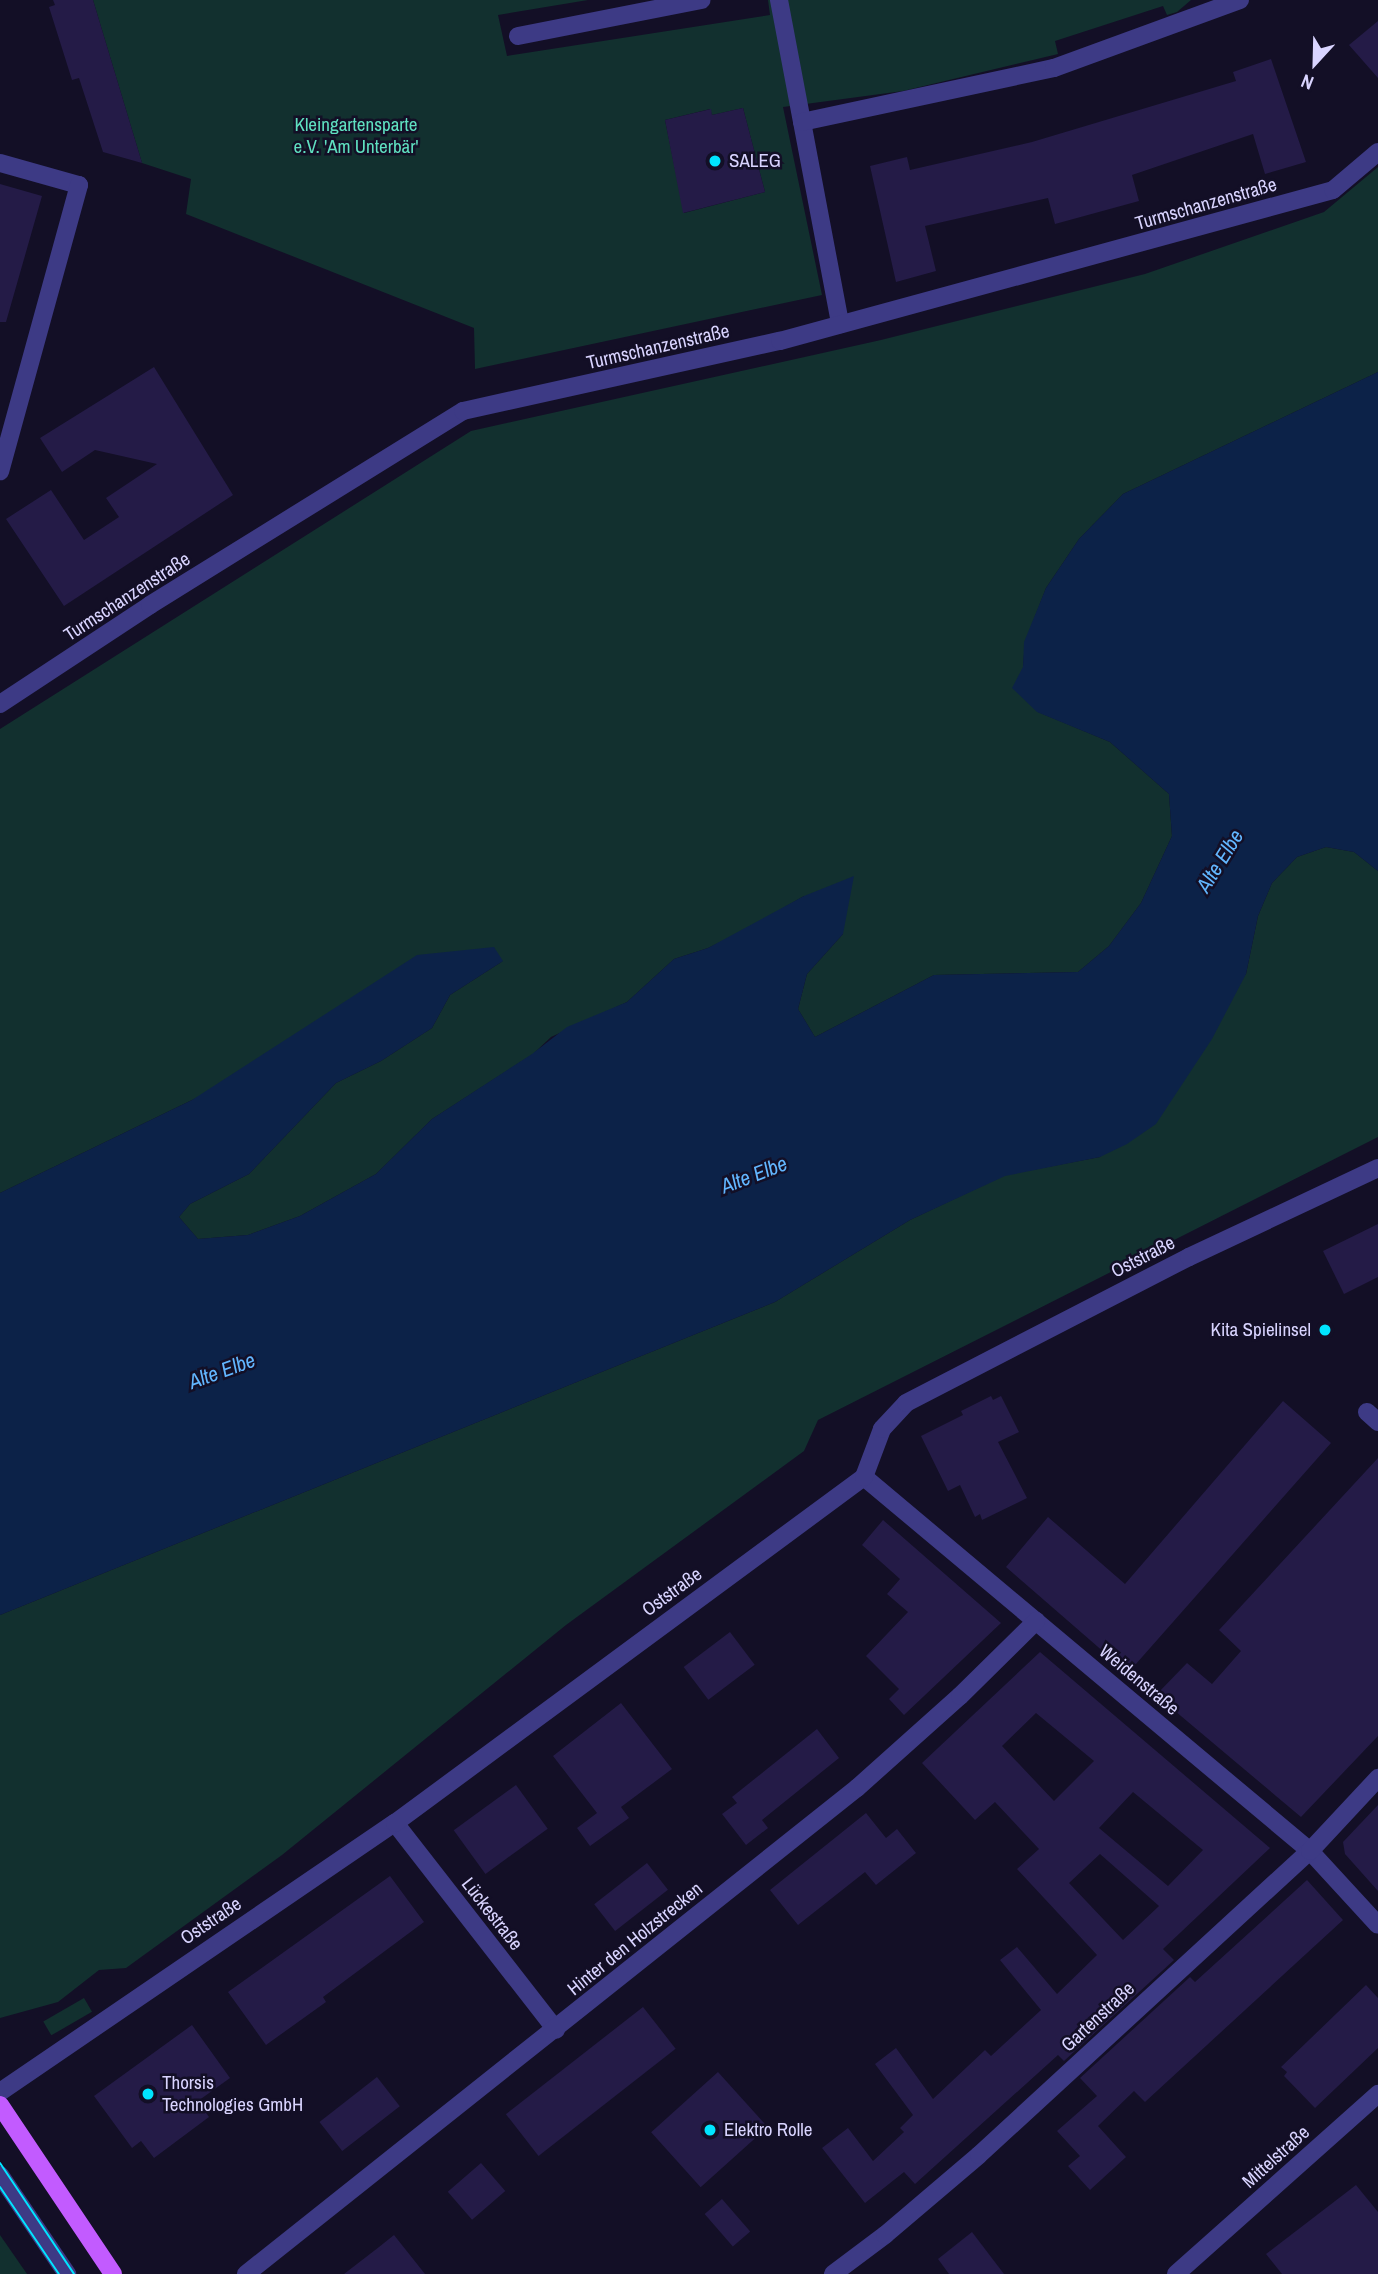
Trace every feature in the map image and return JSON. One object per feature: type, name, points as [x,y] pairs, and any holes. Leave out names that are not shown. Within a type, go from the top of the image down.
[{"type":"main road","points":[[0,2105],[113,2274]]},
{"type":"street","points":[[518,36],[702,0]]},
{"type":"street","points":[[779,0],[840,324]]},
{"type":"street","points":[[802,122],[1054,68],[1240,0]]},
{"type":"street","name":"Turmschanzenstraße","points":[[1,701],[463,411],[686,364],[1332,190],[1378,152]]},
{"type":"street","points":[[0,163],[79,185],[0,471]]},
{"type":"street","name":"Oststraße","points":[[0,2092],[395,1823],[864,1477],[882,1429],[906,1403],[1189,1257],[1378,1168]]},
{"type":"street","name":"Weidenstraße","points":[[864,1477],[1310,1851],[1378,1925]]},
{"type":"street","name":"Hinter den Holzstrecken","points":[[246,2274],[556,2030],[874,1774],[1036,1622]]},
{"type":"street","name":"Gartenstraße","points":[[833,2274],[933,2196],[1310,1851],[1378,1777]]},
{"type":"street","name":"Lückestraße","points":[[395,1823],[556,2030]]},
{"type":"street","name":"Mittelstraße","points":[[1176,2274],[1378,2094]]},
{"type":"street","points":[[0,2175],[67,2274]]},
{"type":"green space","name":"Kleingartensparte e.V. 'Am Unterbär'","points":[[93,0],[588,0],[498,15],[507,56],[770,15],[768,0],[1191,0],[1177,12],[1167,15],[1163,6],[1055,41],[1058,54],[903,91],[783,107],[822,295],[475,369],[474,328],[186,214],[191,179],[142,163]],"holes":[[[743,108],[765,192],[684,213],[665,120],[710,109],[712,115]]]},
{"type":"green space","points":[[1378,167],[1378,372],[1123,494],[1079,539],[1046,588],[1025,642],[1023,667],[1038,712],[1110,742],[1169,794],[1172,836],[1141,903],[1109,946],[1078,972],[934,975],[815,1037],[798,1009],[807,974],[843,934],[804,896],[708,948],[674,959],[627,1002],[551,1037],[533,1054],[432,1119],[376,1174],[300,1216],[248,1235],[198,1239],[179,1217],[190,1204],[249,1174],[336,1083],[381,1061],[432,1028],[450,995],[503,961],[192,1100],[0,1193],[0,729],[471,431],[881,340],[1145,274],[1324,212]]},
{"type":"green space","points":[[1326,847],[1354,852],[1378,871],[1378,1137],[818,1420],[804,1451],[566,1625],[282,1855],[126,1968],[99,1970],[58,2002],[0,2018],[0,1615],[775,1302],[910,1220],[1005,1175],[1100,1157],[1246,974],[1258,916],[1272,883],[1297,857]]},
{"type":"green space","points":[[84,1998],[92,2012],[51,2035],[43,2022]]},
{"type":"green space","points":[[0,2235],[27,2274],[0,2274]]},
{"type":"water","name":"Alte Elbe","points":[[1378,372],[1378,871],[1354,852],[1326,847],[1297,857],[1272,883],[1258,916],[1246,974],[1212,1039],[1156,1124],[1127,1144],[1100,1157],[1005,1176],[910,1220],[775,1302],[0,1615],[0,1193],[192,1100],[417,955],[494,947],[503,961],[450,995],[432,1028],[381,1061],[336,1083],[249,1174],[190,1204],[179,1217],[198,1239],[248,1235],[300,1216],[376,1174],[432,1119],[532,1054],[567,1027],[627,1002],[674,959],[708,948],[804,896],[854,876],[843,934],[807,974],[798,1009],[815,1037],[934,975],[1078,972],[1109,946],[1141,903],[1172,836],[1169,794],[1110,742],[1037,712],[1012,688],[1023,667],[1024,642],[1046,588],[1079,539],[1123,494]]},
{"type":"building","points":[[53,0],[93,0],[142,163],[103,152],[79,78],[72,80],[49,7],[55,5]]},
{"type":"building","points":[[1378,21],[1378,78],[1349,45]]},
{"type":"building","points":[[1271,59],[1306,162],[1265,174],[1253,134],[1132,175],[1139,201],[1055,224],[1048,198],[925,226],[936,271],[896,282],[870,166],[907,157],[910,170],[1032,142],[1236,81],[1233,72]]},
{"type":"building","name":"SALEG","points":[[743,108],[765,192],[683,213],[665,120],[711,109],[712,115]]},
{"type":"building","points":[[0,184],[42,196],[6,322],[0,322]]},
{"type":"building","points":[[154,367],[233,495],[64,606],[6,519],[51,490],[84,540],[119,517],[106,498],[157,464],[95,450],[62,472],[40,438]]},
{"type":"building","points":[[1378,1224],[1378,1277],[1344,1294],[1323,1251]]},
{"type":"building","points":[[991,1396],[993,1400],[1001,1396],[1019,1432],[998,1442],[1027,1498],[982,1520],[980,1514],[975,1517],[960,1485],[948,1491],[921,1436],[963,1415],[961,1411]]},
{"type":"building","points":[[1283,1401],[1331,1443],[1128,1673],[1006,1567],[1048,1517],[1125,1584]]},
{"type":"building","points":[[1378,1458],[1378,1736],[1301,1817],[1156,1695],[1187,1663],[1212,1684],[1241,1651],[1219,1630]]},
{"type":"building","points":[[883,1520],[1001,1623],[904,1715],[889,1699],[899,1689],[866,1656],[908,1612],[887,1594],[900,1579],[862,1545]]},
{"type":"building","points":[[730,1632],[755,1665],[708,1700],[684,1667]]},
{"type":"building","points":[[1040,1652],[1270,1848],[1163,1949],[1174,1960],[1064,2061],[1058,2055],[915,2184],[904,2172],[865,2203],[822,2148],[848,2128],[873,2161],[904,2132],[900,2128],[913,2115],[875,2064],[896,2048],[933,2099],[985,2050],[991,2056],[1041,2010],[1000,1960],[1017,1947],[1057,1994],[1097,1955],[1017,1869],[1039,1849],[995,1802],[975,1820],[922,1763]],"holes":[[[1036,1713],[1094,1761],[1054,1801],[1002,1746]],[[1133,1792],[1203,1850],[1168,1886],[1099,1828]],[[1100,1854],[1159,1906],[1123,1940],[1069,1883]]]},
{"type":"building","points":[[621,1703],[672,1769],[621,1807],[629,1818],[590,1846],[577,1828],[597,1813],[553,1756]]},
{"type":"building","points":[[817,1729],[839,1758],[762,1820],[768,1828],[746,1845],[722,1814],[737,1803],[732,1797]]},
{"type":"building","points":[[516,1785],[548,1829],[485,1874],[454,1830]]},
{"type":"building","points":[[1378,1805],[1378,1891],[1345,1854],[1343,1842]]},
{"type":"building","points":[[866,1813],[886,1838],[897,1829],[916,1853],[876,1885],[865,1872],[798,1925],[770,1890]]},
{"type":"building","points":[[647,1863],[668,1890],[615,1931],[594,1904]]},
{"type":"building","points":[[390,1876],[424,1922],[323,1997],[326,2002],[266,2045],[228,1992]]},
{"type":"building","points":[[1307,1880],[1343,1920],[1145,2102],[1134,2091],[1098,2126],[1126,2157],[1090,2190],[1068,2166],[1080,2156],[1057,2131],[1097,2096],[1080,2078],[1190,1977],[1195,1982]]},
{"type":"building","points":[[1366,1985],[1378,1998],[1378,2048],[1315,2108],[1284,2076],[1287,2072],[1281,2067]]},
{"type":"building","points":[[643,2007],[676,2049],[539,2156],[506,2114]]},
{"type":"building","name":"Thorsis Technologies GmbH","points":[[192,2025],[230,2078],[198,2101],[209,2117],[154,2158],[141,2141],[132,2148],[94,2096]]},
{"type":"building","name":"Elektro Rolle","points":[[718,2072],[768,2127],[701,2187],[651,2132]]},
{"type":"building","points":[[377,2077],[400,2106],[342,2151],[319,2122]]},
{"type":"building","points":[[481,2163],[505,2191],[472,2220],[448,2192]]},
{"type":"building","points":[[1356,2185],[1378,2212],[1378,2274],[1282,2274],[1266,2254]]},
{"type":"building","points":[[722,2199],[750,2231],[733,2247],[705,2214]]},
{"type":"building","points":[[972,2232],[1004,2274],[949,2274],[938,2259]]},
{"type":"building","points":[[394,2235],[425,2274],[344,2274],[379,2247]]},
{"type":"tram line","points":[[0,2163],[74,2274]]},
{"type":"tram line","points":[[0,2187],[59,2274]]},
{"type":"place","name":"SALEG","points":[[715,161]]},
{"type":"place","name":"Kita Spielinsel","points":[[1325,1330]]},
{"type":"place","name":"Thorsis Technologies GmbH","points":[[148,2094]]},
{"type":"place","name":"Elektro Rolle","points":[[710,2130]]}]
